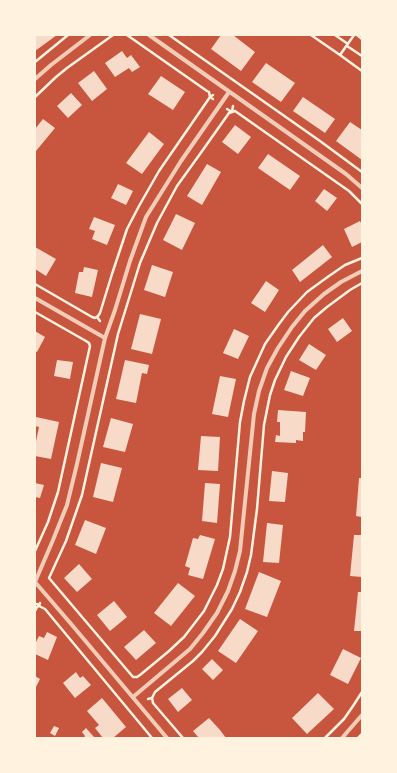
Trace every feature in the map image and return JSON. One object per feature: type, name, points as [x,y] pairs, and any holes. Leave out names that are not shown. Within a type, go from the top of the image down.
[{"type":"street","points":[[36,77],[90,35]]},
{"type":"street","points":[[148,35],[346,174],[362,188]]},
{"type":"street","points":[[167,738],[35,582],[67,505],[105,338],[146,217],[181,161],[229,92]]},
{"type":"street","points":[[133,697],[190,649],[204,633],[217,613],[228,591],[240,551],[254,414],[259,391],[267,368],[278,348],[301,316],[324,294],[362,270]]},
{"type":"street","points":[[35,298],[105,338]]},
{"type":"street","points":[[342,738],[362,715]]},
{"type":"path","points":[[35,62],[68,35]]},
{"type":"path","points":[[35,97],[67,68],[112,35]]},
{"type":"path","points":[[127,35],[207,91],[213,99]]},
{"type":"path","points":[[169,35],[320,140],[362,172]]},
{"type":"path","points":[[311,35],[362,71]]},
{"type":"path","points":[[335,35],[362,56]]},
{"type":"path","points":[[340,56],[356,35],[362,39]]},
{"type":"path","points":[[95,322],[100,313],[127,229],[136,211],[159,171],[212,96]]},
{"type":"path","points":[[46,582],[66,541],[82,495],[117,341],[136,275],[146,249],[157,223],[177,186],[229,113],[232,112],[233,106]]},
{"type":"path","points":[[227,108],[232,112],[235,111],[319,169],[349,191],[362,204]]},
{"type":"path","points":[[35,284],[92,317],[97,317],[100,321]]},
{"type":"path","points":[[35,312],[90,344],[95,344]]},
{"type":"path","points":[[35,551],[48,522],[60,485],[90,344]]},
{"type":"path","points":[[45,576],[49,578],[138,682]]},
{"type":"path","points":[[35,611],[39,604],[45,609],[152,738]]},
{"type":"path","points":[[134,679],[140,675]]},
{"type":"path","points":[[325,738],[344,719],[362,692]]},
{"type":"path","points":[[148,695],[152,698],[148,699]]},
{"type":"path","points":[[358,738],[362,734]]},
{"type":"building","points":[[35,35],[57,35],[35,51]]},
{"type":"building","points":[[221,35],[233,35],[255,52],[241,71],[211,49]]},
{"type":"building","points":[[122,51],[127,58],[131,55],[140,67],[132,72],[129,68],[115,77],[105,63]]},
{"type":"building","points":[[266,63],[295,83],[281,102],[252,82]]},
{"type":"building","points":[[94,71],[107,89],[92,101],[78,83]]},
{"type":"building","points":[[161,76],[185,92],[173,110],[148,94]]},
{"type":"building","points":[[71,93],[82,105],[68,118],[57,106]]},
{"type":"building","points":[[303,97],[335,119],[325,133],[293,111]]},
{"type":"building","points":[[43,119],[55,128],[36,151],[35,129]]},
{"type":"building","points":[[350,122],[362,130],[362,160],[336,141]]},
{"type":"building","points":[[235,125],[251,137],[238,154],[222,142]]},
{"type":"building","points":[[149,132],[164,144],[142,174],[126,163]]},
{"type":"building","points":[[268,154],[300,176],[290,190],[258,168]]},
{"type":"building","points":[[207,164],[221,172],[202,205],[187,196]]},
{"type":"building","points":[[118,184],[133,191],[126,205],[111,198]]},
{"type":"building","points":[[324,189],[337,198],[327,211],[315,201]]},
{"type":"building","points":[[176,214],[195,223],[182,250],[163,240]]},
{"type":"building","points":[[94,217],[115,225],[107,245],[92,239],[95,231],[89,229]]},
{"type":"building","points":[[360,221],[362,225],[362,242],[352,247],[344,229]]},
{"type":"building","points":[[323,245],[332,257],[300,282],[292,270]]},
{"type":"building","points":[[35,247],[56,259],[46,276],[35,269]]},
{"type":"building","points":[[152,265],[173,272],[165,297],[144,290]]},
{"type":"building","points":[[84,267],[98,270],[92,297],[75,293],[79,272],[83,272]]},
{"type":"building","points":[[266,281],[279,290],[265,312],[251,303]]},
{"type":"building","points":[[140,314],[161,319],[152,354],[131,349]]},
{"type":"building","points":[[343,318],[352,331],[337,342],[328,329]]},
{"type":"building","points":[[234,329],[249,336],[238,359],[223,353]]},
{"type":"building","points":[[35,331],[45,337],[37,352],[35,351]]},
{"type":"building","points":[[309,344],[326,355],[316,370],[299,360]]},
{"type":"building","points":[[57,360],[73,362],[70,379],[54,376]]},
{"type":"building","points":[[125,360],[149,365],[147,374],[142,373],[136,403],[116,399]]},
{"type":"building","points":[[291,371],[310,378],[303,396],[284,390]]},
{"type":"building","points":[[220,376],[236,379],[228,417],[212,414]]},
{"type":"building","points":[[278,410],[306,412],[303,441],[296,440],[296,443],[275,442],[276,435],[280,436],[280,422],[277,422]]},
{"type":"building","points":[[36,417],[59,422],[51,459],[35,456],[35,446],[39,427],[35,426]]},
{"type":"building","points":[[111,418],[133,424],[125,452],[103,447]]},
{"type":"building","points":[[201,436],[220,437],[218,471],[198,470]]},
{"type":"building","points":[[101,463],[122,468],[113,502],[93,497]]},
{"type":"building","points":[[272,471],[288,473],[285,502],[269,501]]},
{"type":"building","points":[[359,478],[362,478],[362,517],[356,516]]},
{"type":"building","points":[[35,483],[44,485],[40,498],[35,497]]},
{"type":"building","points":[[205,483],[220,484],[217,523],[202,521]]},
{"type":"building","points":[[85,520],[106,528],[96,554],[75,545]]},
{"type":"building","points":[[267,523],[283,525],[279,563],[263,562]]},
{"type":"building","points":[[200,535],[215,539],[203,579],[188,575],[190,568],[185,566],[193,538],[198,539]]},
{"type":"building","points":[[354,535],[362,535],[362,577],[350,576]]},
{"type":"building","points":[[79,564],[92,579],[77,592],[64,578]]},
{"type":"building","points":[[259,572],[281,581],[267,617],[245,609]]},
{"type":"building","points":[[178,583],[195,596],[171,626],[154,613]]},
{"type":"building","points":[[358,592],[362,592],[362,631],[354,631]]},
{"type":"building","points":[[114,601],[127,617],[110,631],[97,615]]},
{"type":"building","points":[[240,619],[258,631],[236,663],[218,651]]},
{"type":"building","points":[[144,630],[156,643],[136,660],[124,647]]},
{"type":"building","points":[[47,632],[57,637],[48,660],[35,654],[35,644],[39,636],[44,638]]},
{"type":"building","points":[[343,649],[361,658],[348,684],[330,675]]},
{"type":"building","points":[[212,659],[223,670],[213,680],[202,669]]},
{"type":"building","points":[[76,672],[80,678],[83,676],[91,685],[75,698],[63,683]]},
{"type":"building","points":[[35,676],[40,679],[35,689]]},
{"type":"building","points":[[182,688],[192,700],[178,712],[168,699]]},
{"type":"building","points":[[318,693],[334,709],[307,734],[292,718]]},
{"type":"building","points":[[102,698],[126,727],[113,738],[103,738],[95,728],[99,725],[87,711]]},
{"type":"building","points":[[209,718],[226,738],[199,738],[193,731]]},
{"type":"building","points":[[54,726],[59,728],[55,736],[50,733]]},
{"type":"building","points":[[86,728],[94,737],[93,738],[84,738],[85,736],[82,732]]}]
